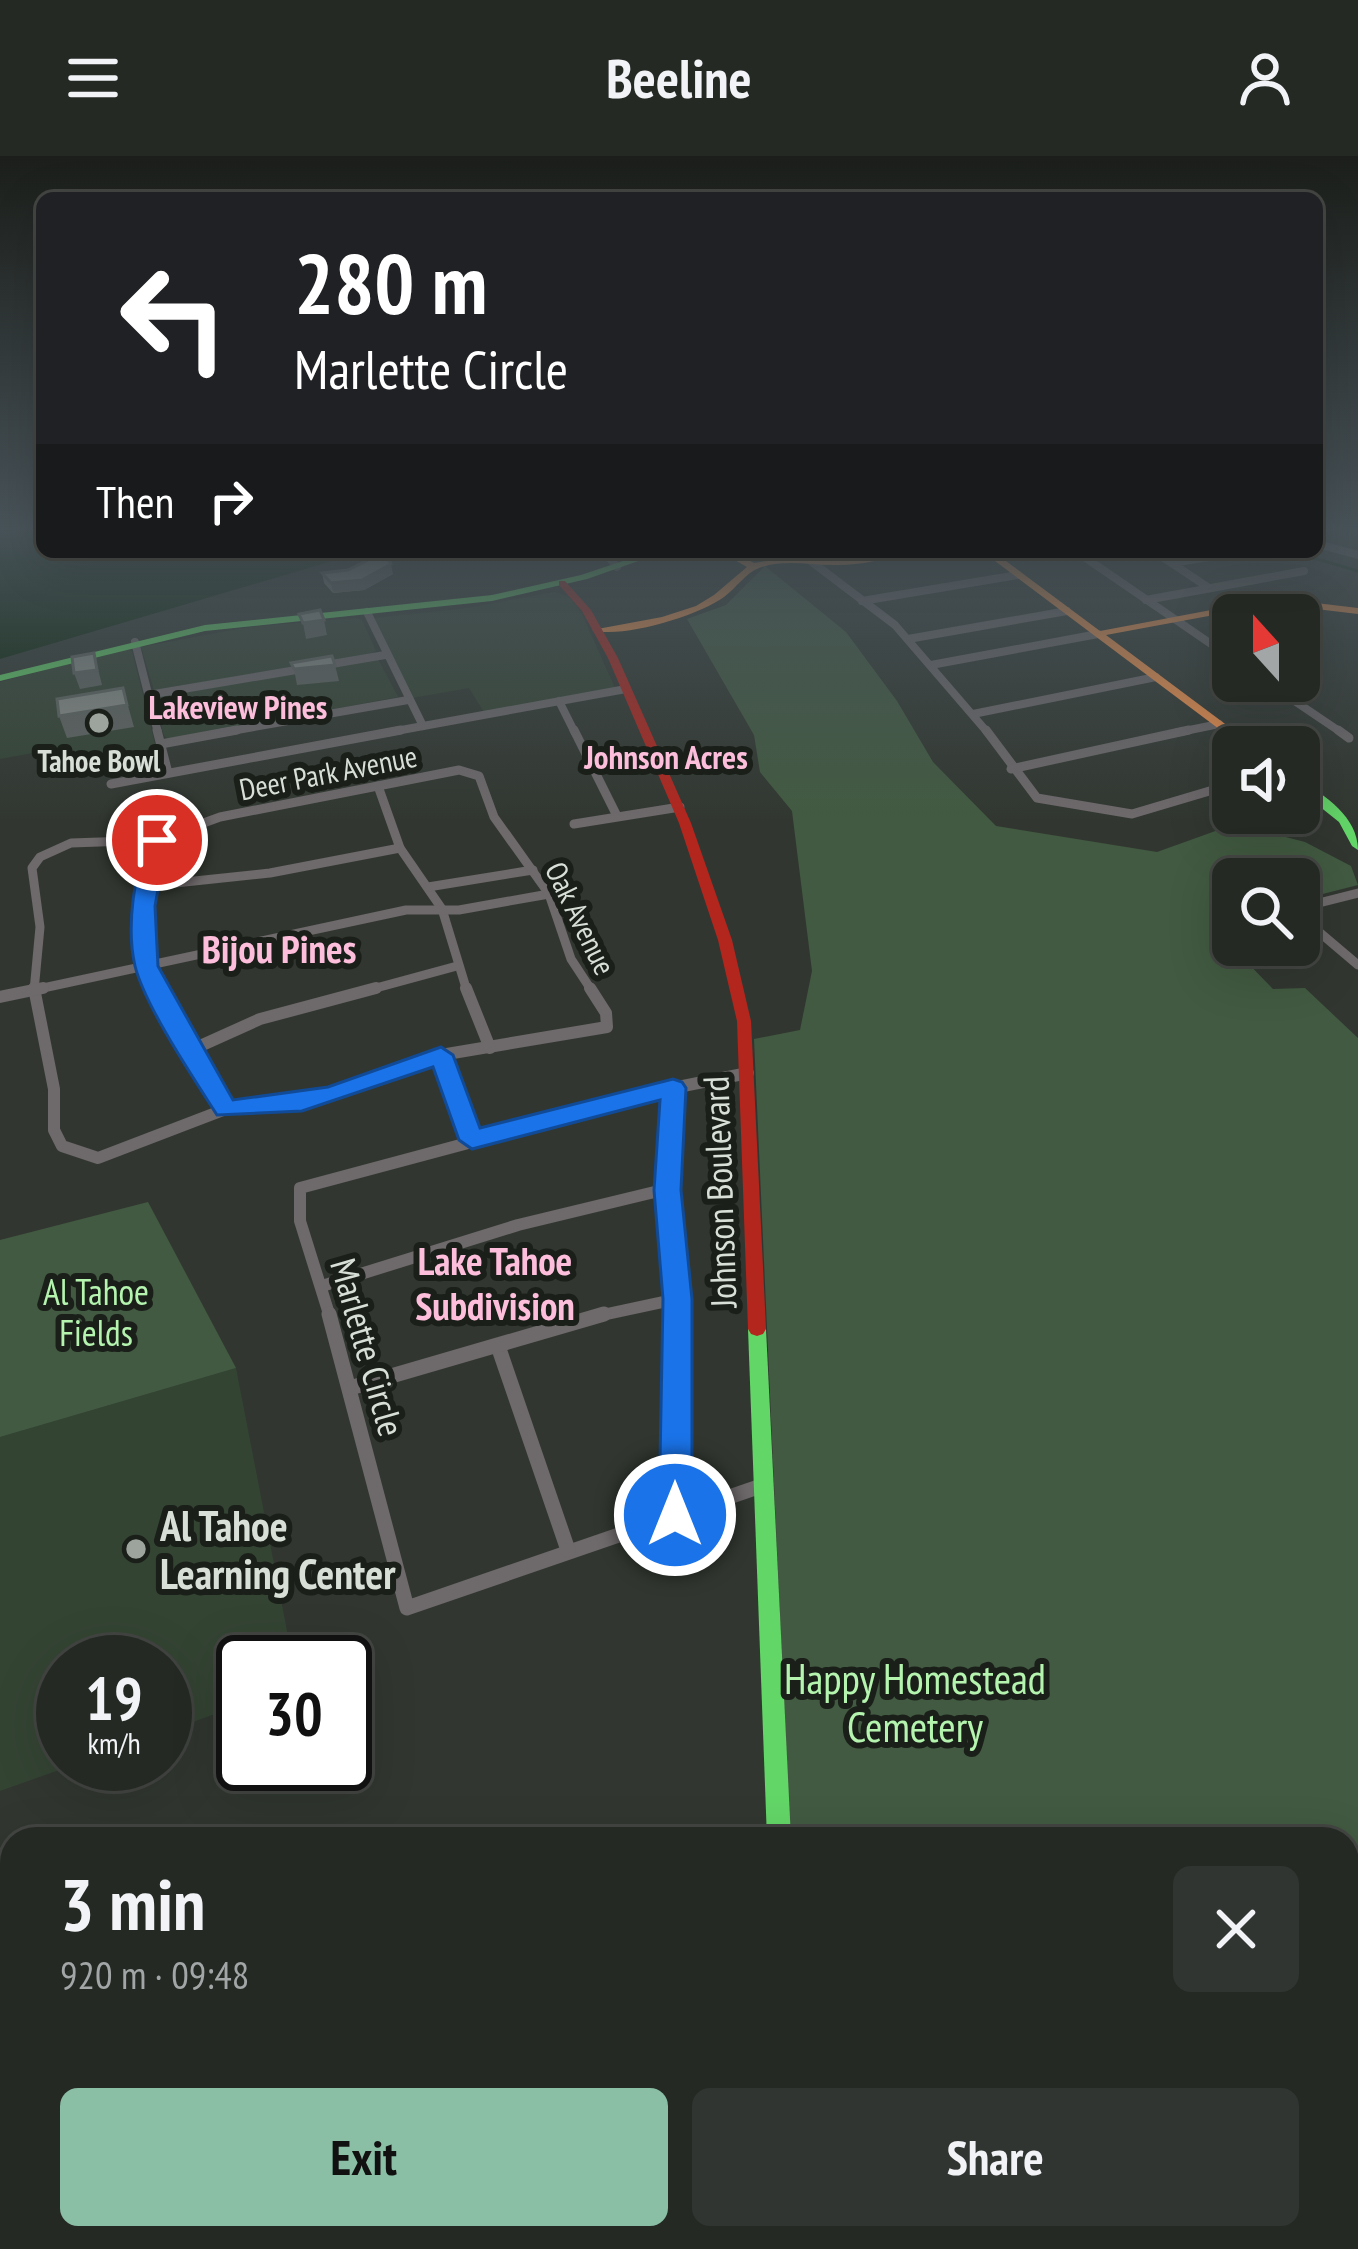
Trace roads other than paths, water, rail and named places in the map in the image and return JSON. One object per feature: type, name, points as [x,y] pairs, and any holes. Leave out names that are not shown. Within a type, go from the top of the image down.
[{"type":"main road","points":[[0,678],[135,642],[221,627]]},
{"type":"main road","name":"Johnson Boulevard","points":[[595,627],[680,807],[714,901],[740,997],[748,1073],[761,1486],[778,1827]]},
{"type":"main road","points":[[597,630],[617,627]]},
{"type":"main road","points":[[1088,627],[1222,726]]},
{"type":"main road","points":[[1098,634],[1138,627]]},
{"type":"main road","points":[[1320,801],[1344,820],[1358,846]]},
{"type":"street","points":[[373,627],[423,726]]},
{"type":"street","points":[[893,627],[973,714],[1036,798],[1122,814],[1212,791]]},
{"type":"street","points":[[908,639],[978,627]]},
{"type":"street","points":[[1184,627],[1212,645]]},
{"type":"street","points":[[931,665],[1098,634]]},
{"type":"street","points":[[135,642],[168,773]]},
{"type":"street","points":[[148,695],[385,655]]},
{"type":"street","points":[[973,714],[1156,677]]},
{"type":"street","points":[[111,784],[626,689]]},
{"type":"street","points":[[160,743],[408,700]]},
{"type":"street","points":[[559,701],[617,816]]},
{"type":"street","points":[[1296,702],[1349,738]]},
{"type":"street","points":[[1011,769],[1219,724]]},
{"type":"street","name":"Deer Park Avenue","points":[[34,990],[40,927],[32,868],[55,848],[90,840],[157,840],[220,817],[471,772]]},
{"type":"street","name":"Oak Avenue","points":[[471,772],[479,776],[494,817],[548,894],[572,959],[606,1013],[607,1027],[490,1048]]},
{"type":"street","points":[[34,990],[54,1089],[54,1130],[62,1146],[98,1158],[226,1109],[318,1098],[441,1055],[490,1048],[442,909],[400,848],[378,786]]},
{"type":"street","points":[[574,824],[680,807]]},
{"type":"street","points":[[157,840],[147,886],[147,966],[189,1051],[226,1109]]},
{"type":"street","points":[[147,886],[270,873],[400,848]]},
{"type":"street","points":[[428,887],[532,870]]},
{"type":"street","points":[[1320,905],[1358,893]]},
{"type":"street","points":[[0,997],[406,910],[548,894]]},
{"type":"street","points":[[1320,931],[1358,965]]},
{"type":"street","points":[[189,1051],[260,1019],[458,966]]},
{"type":"street","points":[[441,1055],[472,1140]]},
{"type":"street","name":"Marlette Circle","points":[[748,1073],[673,1088],[299,1188],[300,1221],[322,1286],[407,1608],[761,1486]]},
{"type":"street","points":[[673,1088],[667,1190],[677,1299],[675,1515]]},
{"type":"street","points":[[322,1286],[518,1225],[667,1190]]},
{"type":"street","points":[[350,1388],[626,1307],[677,1299]]},
{"type":"street","points":[[498,1346],[568,1550]]},
{"type":"place","name":"Tahoe Bowl","points":[[99,723]]},
{"type":"place","name":"Al Tahoe Learning Center","points":[[136,1549]]},
{"type":"district","name":"Lakeview Pines","points":[[238,706]]},
{"type":"district","name":"Johnson Acres","points":[[666,756]]},
{"type":"district","name":"Bijou Pines","points":[[279,948]]},
{"type":"district","name":"Lake Tahoe Subdivision","points":[[495,1282]]},
{"type":"park label","name":"Al Tahoe Fields","points":[[96,1312]]},
{"type":"park label","name":"Happy Homestead Cemetery","points":[[915,1702]]}]
